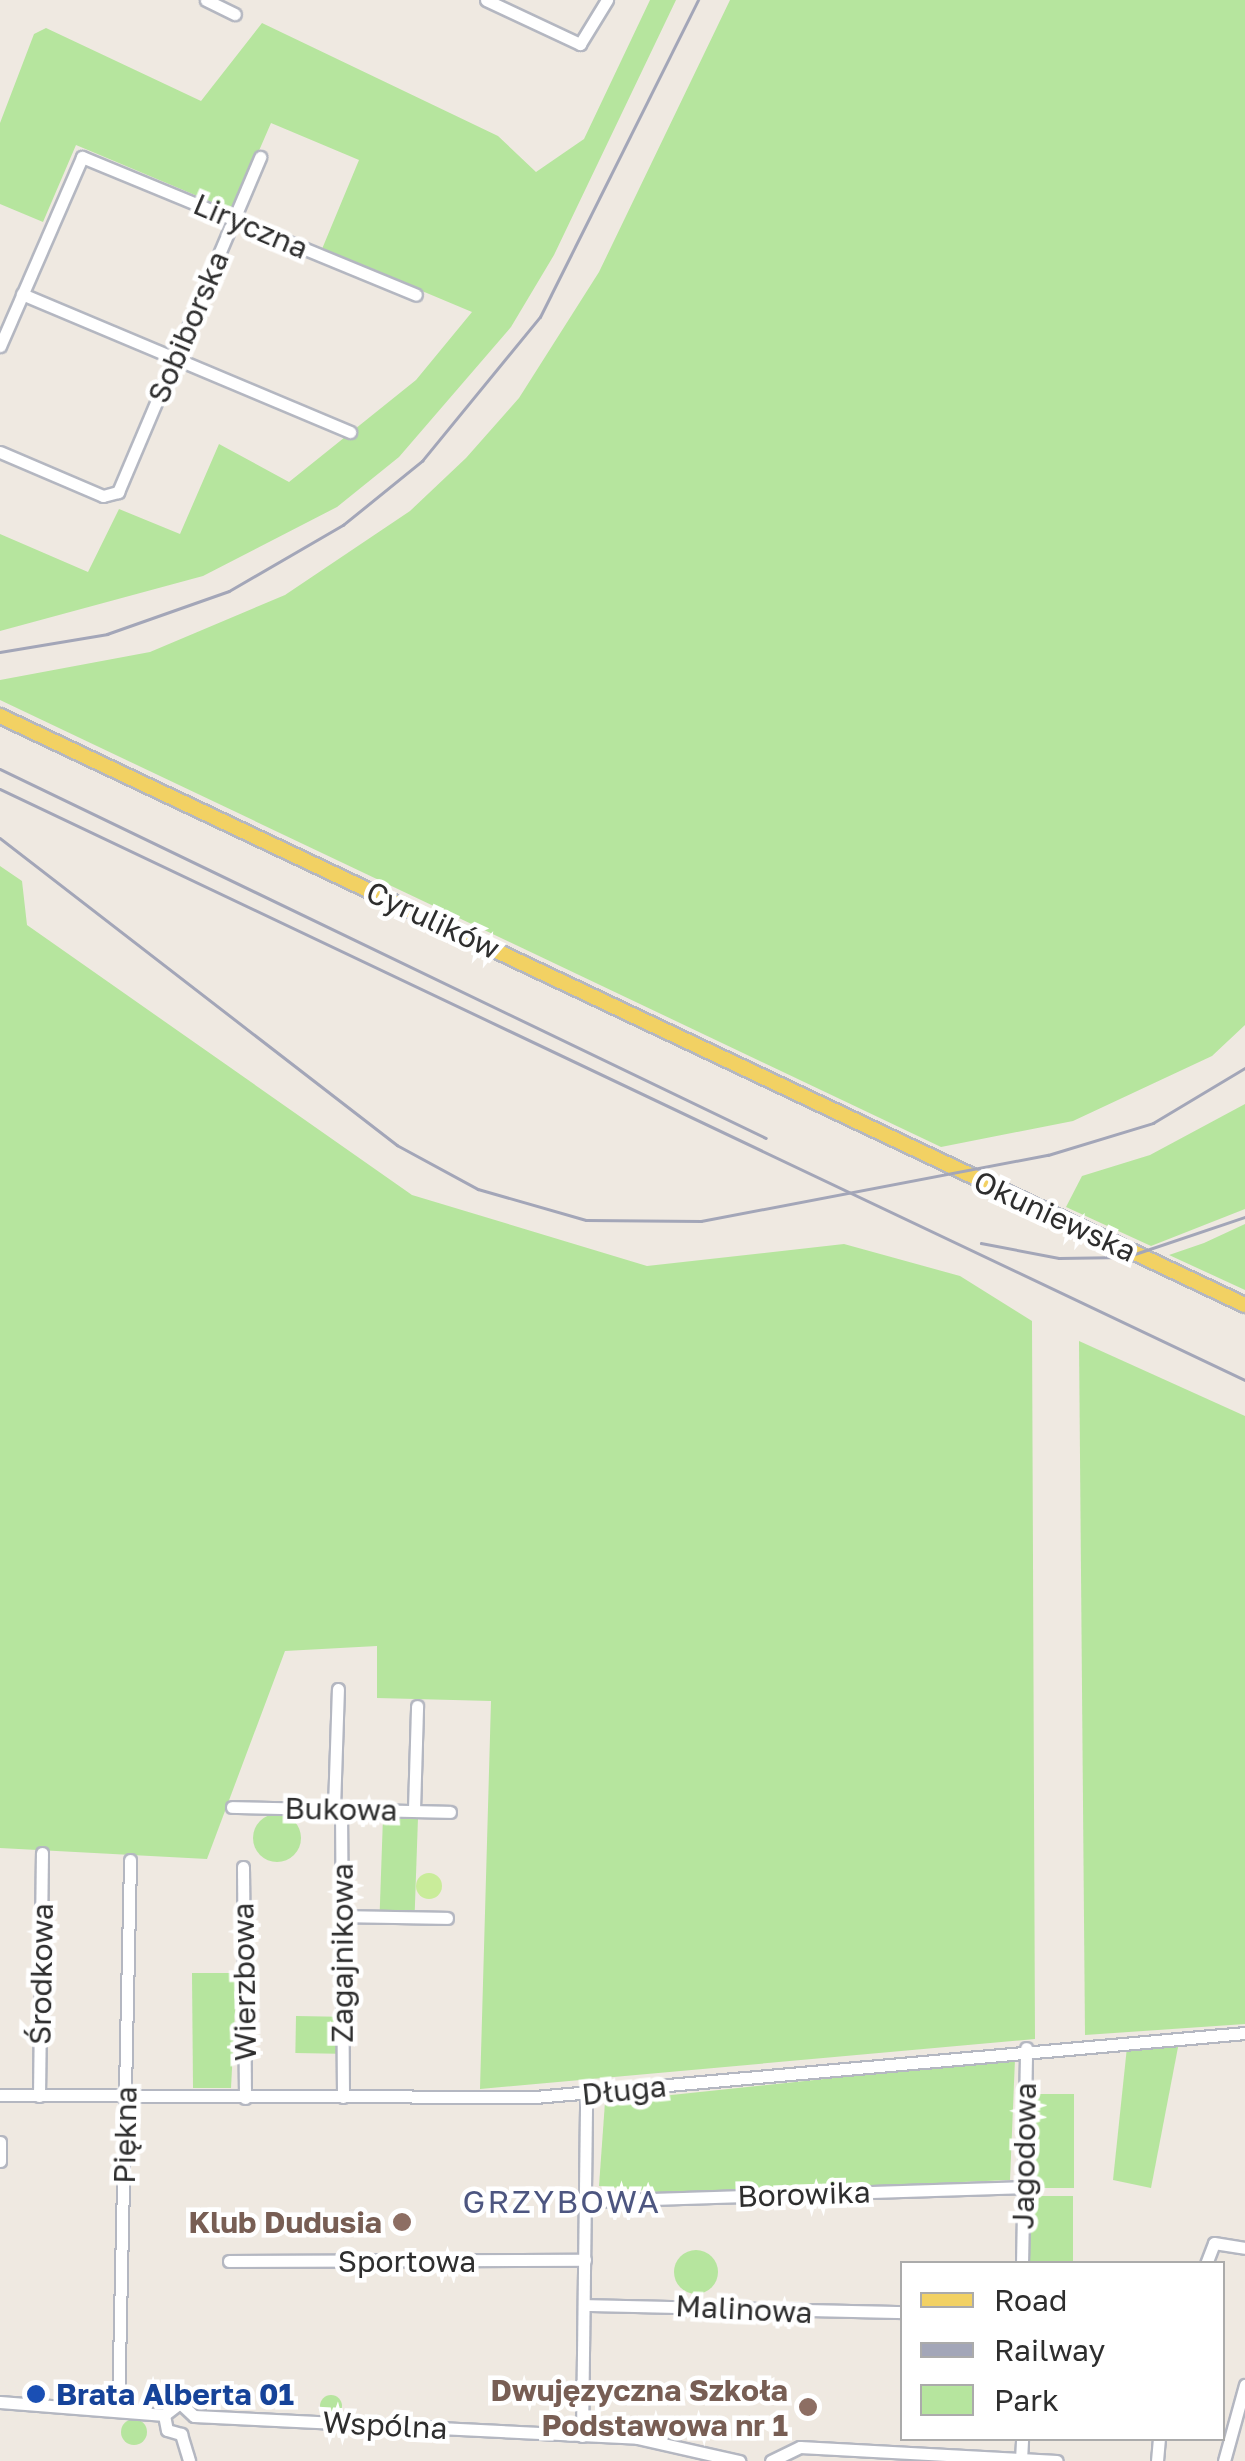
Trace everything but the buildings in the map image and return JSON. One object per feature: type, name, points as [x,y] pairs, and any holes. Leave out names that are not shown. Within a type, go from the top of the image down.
[{"type":"main road","name":"Cyrulików","points":[[0,716],[864,1126]]},
{"type":"main road","name":"Okuniewska","points":[[864,1126],[1245,1305]]},
{"type":"street","points":[[206,0],[236,14]]},
{"type":"street","points":[[486,0],[580,44],[607,0]]},
{"type":"street","name":"Liryczna","points":[[22,294],[76,161],[86,157],[416,295]]},
{"type":"street","name":"Sobiborska","points":[[0,452],[112,496],[260,157]]},
{"type":"street","points":[[0,346],[22,294],[350,432]]},
{"type":"street","name":"Zagajnikowa","points":[[338,1689],[342,2097]]},
{"type":"street","points":[[414,1810],[417,1706]]},
{"type":"street","name":"Bukowa","points":[[232,1807],[450,1812]]},
{"type":"street","name":"Środkowa","points":[[39,2096],[42,1853]]},
{"type":"street","name":"Piękna","points":[[118,2410],[130,1860]]},
{"type":"street","name":"Wierzbowa","points":[[243,1867],[245,2098]]},
{"type":"street","points":[[342,1916],[447,1918]]},
{"type":"street","name":"Długa","points":[[0,2095],[586,2095],[1026,2048],[1245,2033]]},
{"type":"street","name":"Jagodowa","points":[[1022,2261],[1026,2048]]},
{"type":"street","points":[[582,2436],[586,2095]]},
{"type":"street","points":[[0,2142],[0,2161]]},
{"type":"street","name":"Borowika","points":[[586,2200],[1023,2187]]},
{"type":"street","points":[[1207,2261],[1214,2243],[1245,2248]]},
{"type":"street","name":"Sportowa","points":[[229,2261],[585,2260]]},
{"type":"street","name":"Malinowa","points":[[585,2305],[900,2312]]},
{"type":"street","points":[[1224,2461],[1245,2385]]},
{"type":"street","points":[[0,2402],[164,2415],[166,2429],[181,2434]]},
{"type":"street","name":"Wspólna","points":[[164,2415],[180,2403],[194,2416],[637,2438],[739,2461]]},
{"type":"street","points":[[181,2434],[194,2416]]},
{"type":"street","points":[[181,2434],[188,2461]]},
{"type":"street","points":[[771,2461],[791,2447],[1057,2461]]},
{"type":"green space","points":[[650,0],[676,0],[554,255],[511,327],[399,457],[337,507],[203,576],[0,631],[0,534],[88,572],[119,509],[180,534],[219,444],[289,482],[416,380],[472,312],[322,249],[359,160],[271,123],[233,211],[76,145],[43,222],[0,204],[0,123],[34,34],[46,28],[201,101],[262,23],[498,136],[536,172],[584,139]]},
{"type":"green space","points":[[730,0],[1245,0],[1245,1025],[1212,1056],[1073,1121],[941,1147],[0,700],[0,680],[150,652],[285,595],[410,511],[466,458],[519,398],[599,272]]},
{"type":"green space","points":[[0,866],[22,881],[27,925],[412,1195],[647,1266],[844,1244],[960,1276],[1032,1321],[1035,2039],[480,2089],[491,1701],[377,1698],[377,1646],[285,1651],[207,1859],[0,1848]]},
{"type":"green space","points":[[1245,1104],[1245,1209],[1151,1246],[1066,1207],[1082,1176],[1150,1155]]},
{"type":"green space","points":[[1245,1224],[1245,1290],[1169,1255],[1204,1243]]},
{"type":"green space","points":[[1079,1341],[1245,1416],[1245,2024],[1085,2035]]},
{"type":"green space","points":[[277,1814],[294,1821],[301,1838],[294,1855],[277,1862],[260,1855],[253,1838],[260,1821]]},
{"type":"green space","points":[[383,1817],[418,1818],[415,1912],[380,1911]]},
{"type":"green space","points":[[429,1873],[438,1877],[442,1886],[438,1895],[429,1899],[420,1895],[416,1886],[420,1877]]},
{"type":"green space","points":[[192,1973],[237,1973],[231,2088],[193,2088]]},
{"type":"green space","points":[[296,2016],[338,2017],[337,2054],[295,2053]]},
{"type":"green space","points":[[1179,2042],[1151,2188],[1113,2180],[1127,2047]]},
{"type":"green space","points":[[1015,2059],[1010,2180],[678,2194],[599,2186],[605,2102]]},
{"type":"green space","points":[[1030,2094],[1074,2094],[1074,2188],[1030,2188]]},
{"type":"green space","points":[[1030,2196],[1073,2196],[1073,2261],[1030,2261]]},
{"type":"green space","points":[[696,2250],[711,2257],[718,2272],[711,2287],[696,2294],[681,2287],[674,2272],[681,2257]]},
{"type":"green space","points":[[331,2395],[339,2398],[339,2414],[331,2417],[323,2414],[320,2406],[323,2398]]},
{"type":"green space","points":[[134,2419],[143,2423],[147,2432],[143,2441],[134,2445],[125,2441],[121,2432],[125,2423]]},
{"type":"railway","points":[[0,652],[107,634],[229,591],[343,525],[422,461],[540,317],[698,0]]},
{"type":"railway","points":[[0,769],[766,1138]]},
{"type":"railway","points":[[0,789],[1245,1380]]},
{"type":"railway","points":[[0,838],[397,1145],[478,1189],[586,1220],[701,1221],[1048,1155],[1153,1123],[1245,1068]]},
{"type":"railway","points":[[981,1243],[1059,1258],[1126,1257],[1245,1217]]},
{"type":"place","name":"Klub Dudusia","points":[[402,2222]]},
{"type":"place","name":"Brata Alberta 01","points":[[36,2394]]},
{"type":"place","name":"Dwujęzyczna Szkoła Podstawowa nr 1","points":[[808,2407]]},
{"type":"district","name":"GRZYBOWA","points":[[562,2201]]}]
